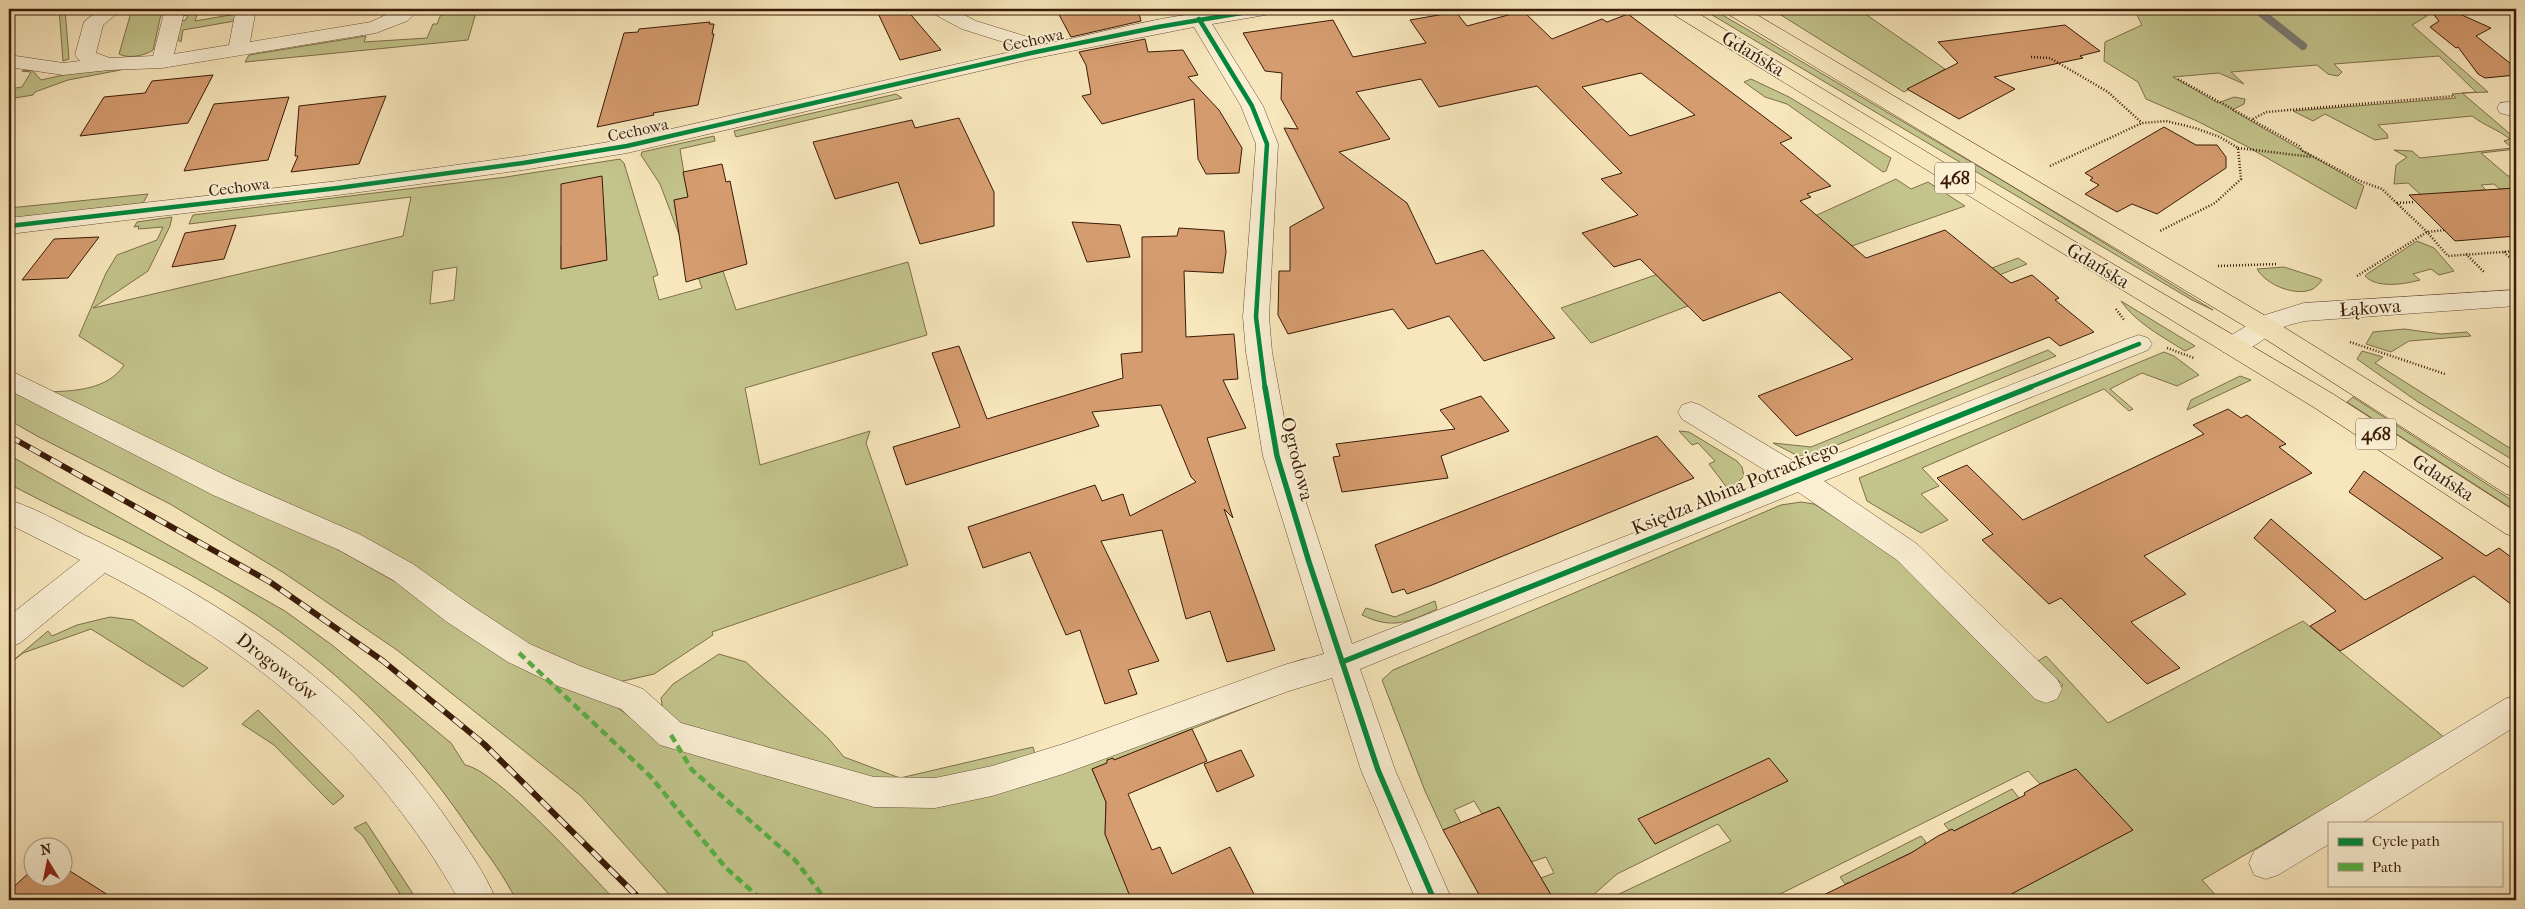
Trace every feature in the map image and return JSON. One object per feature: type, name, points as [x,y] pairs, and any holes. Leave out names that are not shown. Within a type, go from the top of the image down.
[{"type":"main road","name":"Gdańska","points":[[1678,9],[2324,401],[2516,526]]},
{"type":"main road","name":"Gdańska","points":[[1733,9],[2265,326],[2516,486]]},
{"type":"street","points":[[110,64],[93,62],[85,55],[94,22],[113,9]]},
{"type":"street","points":[[162,62],[175,9]]},
{"type":"street","points":[[238,50],[246,9]]},
{"type":"street","points":[[9,61],[63,69],[110,64],[162,62],[376,27],[400,17],[410,9]]},
{"type":"street","points":[[939,9],[969,25],[1024,42],[1031,53]]},
{"type":"street","name":"Cechowa","points":[[9,226],[338,188],[523,163],[627,146],[1031,53],[1199,19],[1265,9]]},
{"type":"street","name":"Ogrodowa","points":[[1199,19],[1252,106],[1266,144],[1256,317],[1259,352],[1278,456],[1342,662],[1378,770],[1434,900]]},
{"type":"street","name":"Łąkowa","points":[[2232,346],[2265,326],[2304,312],[2516,298]]},
{"type":"street","name":"Księdza Albina Potrackiego","points":[[9,379],[223,487],[349,542],[403,572],[458,613],[519,653],[569,676],[632,699],[671,734],[874,792],[935,792],[992,781],[1063,759],[1286,678],[1342,662],[1799,478],[2139,344]]},
{"type":"street","points":[[1691,412],[1799,478],[1907,552],[2046,689]]},
{"type":"street","name":"Drogowców","points":[[9,511],[103,558],[214,619],[280,666],[323,702],[384,766],[423,814],[478,900]]},
{"type":"street","points":[[9,634],[103,558]]},
{"type":"street","points":[[2334,822],[2516,709]]},
{"type":"street","points":[[2266,863],[2328,826]]},
{"type":"path","points":[[2031,57],[2050,58],[2108,92],[2142,123]]},
{"type":"path","points":[[2178,79],[2299,146],[2303,151],[2360,181],[2382,189],[2427,232],[2448,256],[2516,251]]},
{"type":"path","points":[[2252,120],[2266,112],[2454,96]]},
{"type":"path","points":[[2045,168],[2142,123],[2166,121],[2195,128],[2220,137],[2238,148],[2316,158]]},
{"type":"path","points":[[2154,233],[2215,203],[2240,179],[2238,148]]},
{"type":"path","points":[[2397,203],[2416,202]]},
{"type":"path","points":[[2357,276],[2427,232],[2445,230]]},
{"type":"path","points":[[2503,252],[2516,264]]},
{"type":"path","points":[[2466,254],[2485,273]]},
{"type":"path","points":[[2218,266],[2277,264]]},
{"type":"path","points":[[2350,342],[2445,374]]},
{"type":"path","points":[[2139,344],[2165,348],[2196,358],[2202,357]]},
{"type":"green space","points":[[59,9],[65,9],[69,59],[63,61]]},
{"type":"green space","points":[[132,9],[162,10],[153,50],[131,57],[119,54]]},
{"type":"green space","points":[[182,9],[199,9],[195,21],[236,14],[235,21],[183,30],[181,42],[176,38],[180,21],[186,20],[188,15],[180,16]]},
{"type":"green space","points":[[443,9],[477,9],[468,40],[245,62],[249,55],[366,36],[364,42],[427,38],[433,24],[437,24]]},
{"type":"green space","points":[[1702,9],[1712,9],[1750,31],[2015,188],[2213,310],[2192,300]]},
{"type":"green space","points":[[1807,9],[1858,9],[1945,69],[1904,92],[1781,15]]},
{"type":"green space","points":[[2134,9],[2411,9],[2427,16],[2412,25],[2488,92],[2466,93],[2476,92],[2439,56],[2334,64],[2342,72],[2338,76],[2328,74],[2317,65],[2231,72],[2244,84],[2219,73],[2173,77],[2218,103],[2234,97],[2245,99],[2244,104],[2232,110],[2364,186],[2356,209],[2248,147],[2197,121],[2146,99],[2138,82],[2104,61],[2105,42],[2142,25]]},
{"type":"green space","points":[[136,67],[68,80],[35,92],[33,95],[9,99],[9,89],[22,87],[31,72],[22,71],[32,70],[41,80],[68,74]]},
{"type":"green space","points":[[1751,79],[1789,97],[1891,158],[1886,171],[1883,172],[1787,104],[1765,97],[1744,82]]},
{"type":"green space","points":[[2462,93],[2516,139],[2516,149],[2481,153],[2508,176],[2516,176],[2516,188],[2500,189],[2494,184],[2481,185],[2486,190],[2421,195],[2408,183],[2394,184],[2396,165],[2407,157],[2394,150],[2412,151],[2420,158],[2512,148],[2504,141],[2510,139],[2472,116],[2378,125],[2387,134],[2388,138],[2375,140],[2325,114],[2313,121],[2293,111],[2456,98],[2452,94]]},
{"type":"green space","points":[[896,94],[902,98],[736,137],[734,131]]},
{"type":"green space","points":[[714,136],[715,141],[680,149],[688,197],[674,200],[677,220],[703,214],[708,261],[713,274],[723,271],[736,310],[908,262],[927,335],[745,388],[760,465],[870,431],[866,443],[908,565],[712,632],[713,635],[654,674],[619,682],[580,672],[245,488],[47,392],[90,388],[109,380],[124,365],[79,336],[106,273],[117,255],[157,240],[163,227],[138,229],[139,226],[134,227],[137,222],[172,217],[170,226],[148,271],[93,308],[403,236],[411,197],[189,224],[193,215],[506,177],[620,159],[624,163],[658,275],[653,277],[659,300],[702,288],[694,265],[691,266],[660,184],[641,155],[642,152]],"holes":[[[606,237],[606,260],[561,269],[561,246]],[[457,267],[454,300],[430,304],[433,271]]]},
{"type":"green space","points":[[1896,179],[1911,189],[1928,182],[1965,206],[1852,246],[1835,232],[1679,297],[1688,306],[1591,343],[1561,308],[1784,230]]},
{"type":"green space","points":[[148,194],[143,203],[9,219],[9,208]]},
{"type":"green space","points":[[2417,241],[2434,248],[2454,271],[2439,275],[2431,269],[2413,274],[2420,280],[2391,284],[2377,283],[2365,276],[2367,274]]},
{"type":"green space","points":[[2018,258],[2027,264],[1898,315],[1979,273]]},
{"type":"green space","points":[[2284,267],[2322,280],[2313,289],[2298,292],[2274,284],[2261,275],[2257,269]]},
{"type":"green space","points":[[2121,301],[2195,346],[2185,351],[2142,323]]},
{"type":"green space","points":[[2404,329],[2441,334],[2467,332],[2471,336],[2409,341],[2391,352],[2366,344],[2373,332]]},
{"type":"green space","points":[[2048,350],[2056,356],[1810,456],[1798,456],[1773,443],[1811,447]]},
{"type":"green space","points":[[2362,351],[2383,357],[2375,363],[2516,452],[2516,462],[2418,402],[2357,359]]},
{"type":"green space","points":[[2164,352],[2174,356],[2199,375],[2177,386],[2142,373],[2110,389],[2133,409],[2129,411],[2104,389],[1922,468],[1939,486],[1921,494],[1948,520],[1921,533],[1867,501],[1859,478]]},
{"type":"green space","points":[[2240,376],[2251,380],[2187,410],[2191,400]]},
{"type":"green space","points":[[9,386],[81,424],[293,524],[614,705],[657,737],[904,805],[1312,681],[1092,769],[1106,802],[1105,834],[1132,900],[674,900],[581,796],[397,650],[284,573],[170,504],[9,420]]},
{"type":"green space","points":[[2353,397],[2516,503],[2516,511],[2347,402]]},
{"type":"green space","points":[[1679,431],[1689,432],[1737,461],[1742,467],[1744,476],[1728,489],[1709,464],[1715,461],[1698,443],[1692,445]]},
{"type":"green space","points":[[9,455],[285,611],[332,645],[451,743],[465,765],[480,771],[520,803],[615,900],[516,900],[496,866],[442,790],[375,713],[338,678],[300,646],[215,589],[148,553],[9,484]]},
{"type":"green space","points":[[1801,502],[1814,504],[1883,548],[1915,575],[2039,697],[2063,685],[2038,661],[2046,656],[2108,723],[2303,621],[2445,738],[2202,880],[2220,900],[2000,900],[2033,882],[1978,819],[1954,831],[1949,830],[1944,824],[2012,789],[2019,798],[1999,808],[2132,830],[2076,769],[2040,784],[2028,771],[1768,900],[1759,898],[1755,900],[1616,900],[1617,895],[1731,841],[1718,824],[1617,874],[1591,897],[1591,900],[1554,900],[1541,878],[1554,873],[1546,857],[1531,862],[1499,807],[1482,814],[1474,801],[1454,810],[1461,823],[1443,830],[1425,791],[1382,680],[1393,670],[1781,505]]},
{"type":"green space","points":[[1435,601],[1437,609],[1409,621],[1383,622],[1362,615],[1366,608],[1395,617]]},
{"type":"green space","points":[[110,617],[133,620],[208,668],[183,687],[91,629],[23,653],[9,664],[48,631],[52,636],[77,625]]},
{"type":"green space","points":[[719,654],[746,662],[828,738],[844,757],[900,778],[1033,747],[1036,758],[1303,659],[1306,659],[1307,663],[997,773],[880,786],[673,722],[663,711],[661,698],[673,684]]},
{"type":"green space","points":[[258,710],[344,796],[333,805],[274,745],[242,724]]},
{"type":"green space","points":[[366,822],[417,900],[404,900],[363,836],[354,828]]},
{"type":"green space","points":[[1921,836],[1926,842],[1925,846],[1896,860],[1929,900],[1898,900],[1875,871],[1850,884],[1849,882],[1845,884],[1840,877]]},
{"type":"building","points":[[876,9],[906,9],[941,50],[900,60]]},
{"type":"building","points":[[1056,9],[1138,9],[1141,21],[1071,37]]},
{"type":"building","points":[[2440,9],[2449,14],[2453,11],[2491,28],[2476,36],[2516,68],[2516,75],[2485,78],[2478,74],[2458,47],[2456,48],[2430,27],[2439,21],[2434,15]]},
{"type":"building","points":[[1523,11],[1552,39],[1602,19],[1607,22],[1628,14],[1792,138],[1780,143],[1831,186],[1807,194],[1811,197],[1800,201],[1866,258],[1945,230],[2011,283],[2032,275],[2059,298],[2055,300],[2094,332],[2060,346],[2049,337],[1796,436],[1758,396],[1853,359],[1780,292],[1703,321],[1640,259],[1614,267],[1582,233],[1638,215],[1601,179],[1622,173],[1537,86],[1439,107],[1421,79],[1356,92],[1390,139],[1339,152],[1407,203],[1436,264],[1483,250],[1555,338],[1484,361],[1449,316],[1408,329],[1393,309],[1288,334],[1278,315],[1279,271],[1290,271],[1290,227],[1324,208],[1284,128],[1298,129],[1281,99],[1282,73],[1265,71],[1243,33],[1333,20],[1353,57],[1426,43],[1410,20],[1456,12],[1467,26]],"holes":[[[1641,73],[1695,115],[1630,136],[1582,87]]]},
{"type":"building","points":[[710,22],[709,24],[714,24],[712,34],[714,34],[698,105],[653,113],[654,115],[597,127],[624,33],[638,32],[639,29]]},
{"type":"building","points":[[2065,25],[2100,51],[2080,56],[2083,58],[1994,77],[2015,89],[1959,119],[1907,89],[1958,63],[1938,42]]},
{"type":"building","points":[[1145,39],[1148,52],[1183,50],[1198,75],[1188,77],[1219,110],[1242,148],[1239,173],[1206,174],[1198,159],[1194,99],[1102,124],[1082,96],[1091,94],[1086,65],[1079,52]]},
{"type":"building","points":[[213,75],[188,123],[80,136],[104,97],[145,93],[152,81]]},
{"type":"building","points":[[386,96],[359,164],[291,172],[298,156],[295,156],[299,106]]},
{"type":"building","points":[[289,97],[268,160],[184,171],[214,104]]},
{"type":"building","points":[[959,118],[994,192],[994,226],[920,244],[898,182],[835,199],[813,142],[912,120],[915,128]]},
{"type":"building","points":[[2164,127],[2196,145],[2217,145],[2226,157],[2226,168],[2157,214],[2132,204],[2117,212],[2085,194],[2099,185],[2090,180],[2093,178],[2085,173]]},
{"type":"building","points":[[722,164],[726,182],[730,181],[747,264],[686,282],[674,200],[688,197],[683,172]]},
{"type":"building","points":[[602,176],[607,260],[561,269],[561,184]]},
{"type":"building","points":[[2516,188],[2516,236],[2455,241],[2409,195]]},
{"type":"building","points":[[1072,222],[1120,225],[1130,257],[1087,262]]},
{"type":"building","points":[[236,225],[224,259],[172,267],[185,233]]},
{"type":"building","points":[[1179,228],[1224,231],[1226,252],[1223,273],[1184,271],[1186,337],[1234,334],[1238,379],[1223,380],[1246,428],[1207,438],[1233,518],[1224,509],[1275,650],[1227,662],[1210,611],[1186,619],[1162,530],[1101,541],[1159,661],[1128,670],[1137,694],[1105,704],[1080,630],[1066,635],[1030,552],[983,568],[968,527],[1095,485],[1102,501],[1123,494],[1130,516],[1196,482],[1191,477],[1161,405],[1092,412],[1099,426],[906,485],[893,447],[960,427],[932,353],[959,346],[987,419],[1123,378],[1121,354],[1142,352],[1142,237],[1177,236]]},
{"type":"building","points":[[99,237],[68,278],[22,280],[54,239]]},
{"type":"building","points":[[1481,396],[1509,431],[1441,456],[1448,478],[1342,492],[1333,457],[1340,456],[1336,444],[1455,429],[1440,410]]},
{"type":"building","points":[[2228,409],[2241,418],[2247,415],[2286,444],[2279,447],[2312,473],[2144,556],[2186,594],[2131,622],[2180,668],[2147,684],[2061,598],[2049,604],[1982,540],[1993,534],[1937,478],[1967,465],[2023,520],[2204,434],[2193,425]]},
{"type":"building","points":[[1657,436],[1694,478],[1432,585],[1407,594],[1404,589],[1392,593],[1375,545]]},
{"type":"building","points":[[2364,471],[2486,556],[2499,548],[2516,561],[2516,608],[2474,576],[2340,651],[2310,626],[2336,611],[2254,538],[2271,519],[2365,600],[2443,558],[2349,492]]},
{"type":"building","points":[[1192,729],[1207,761],[1128,794],[1152,850],[1160,847],[1172,874],[1230,847],[1257,900],[1115,900],[1129,894],[1105,834],[1106,802],[1092,769],[1107,763],[1107,760],[1113,758],[1114,760]]},
{"type":"building","points":[[1241,750],[1254,776],[1217,792],[1204,764]]},
{"type":"building","points":[[1769,758],[1788,781],[1655,844],[1638,819]]},
{"type":"building","points":[[2076,769],[2133,830],[2000,900],[1813,900],[1911,853],[1952,829],[1954,831],[2025,795],[2024,793],[2040,784]]},
{"type":"building","points":[[1499,807],[1554,900],[1482,900],[1443,830]]},
{"type":"building","points":[[72,872],[116,900],[9,900],[9,891],[22,879],[22,886],[72,886]]},
{"type":"waterway","points":[[2256,9],[2303,46]]},
{"type":"railway","points":[[9,436],[270,582],[383,661],[484,744],[641,900]]},
{"type":"marked path","points":[[519,653],[650,776],[726,868],[762,900]]},
{"type":"marked path","points":[[671,735],[692,770],[795,860],[826,900]]},
{"type":"cycle path","points":[[9,226],[338,188],[523,163],[627,146],[1031,53],[1158,27],[1265,9]]},
{"type":"cycle path","points":[[1199,19],[1252,106],[1267,144],[1256,317],[1259,352],[1277,456],[1309,562],[1378,770],[1434,900]]},
{"type":"cycle path","points":[[1342,662],[2139,344]]}]
